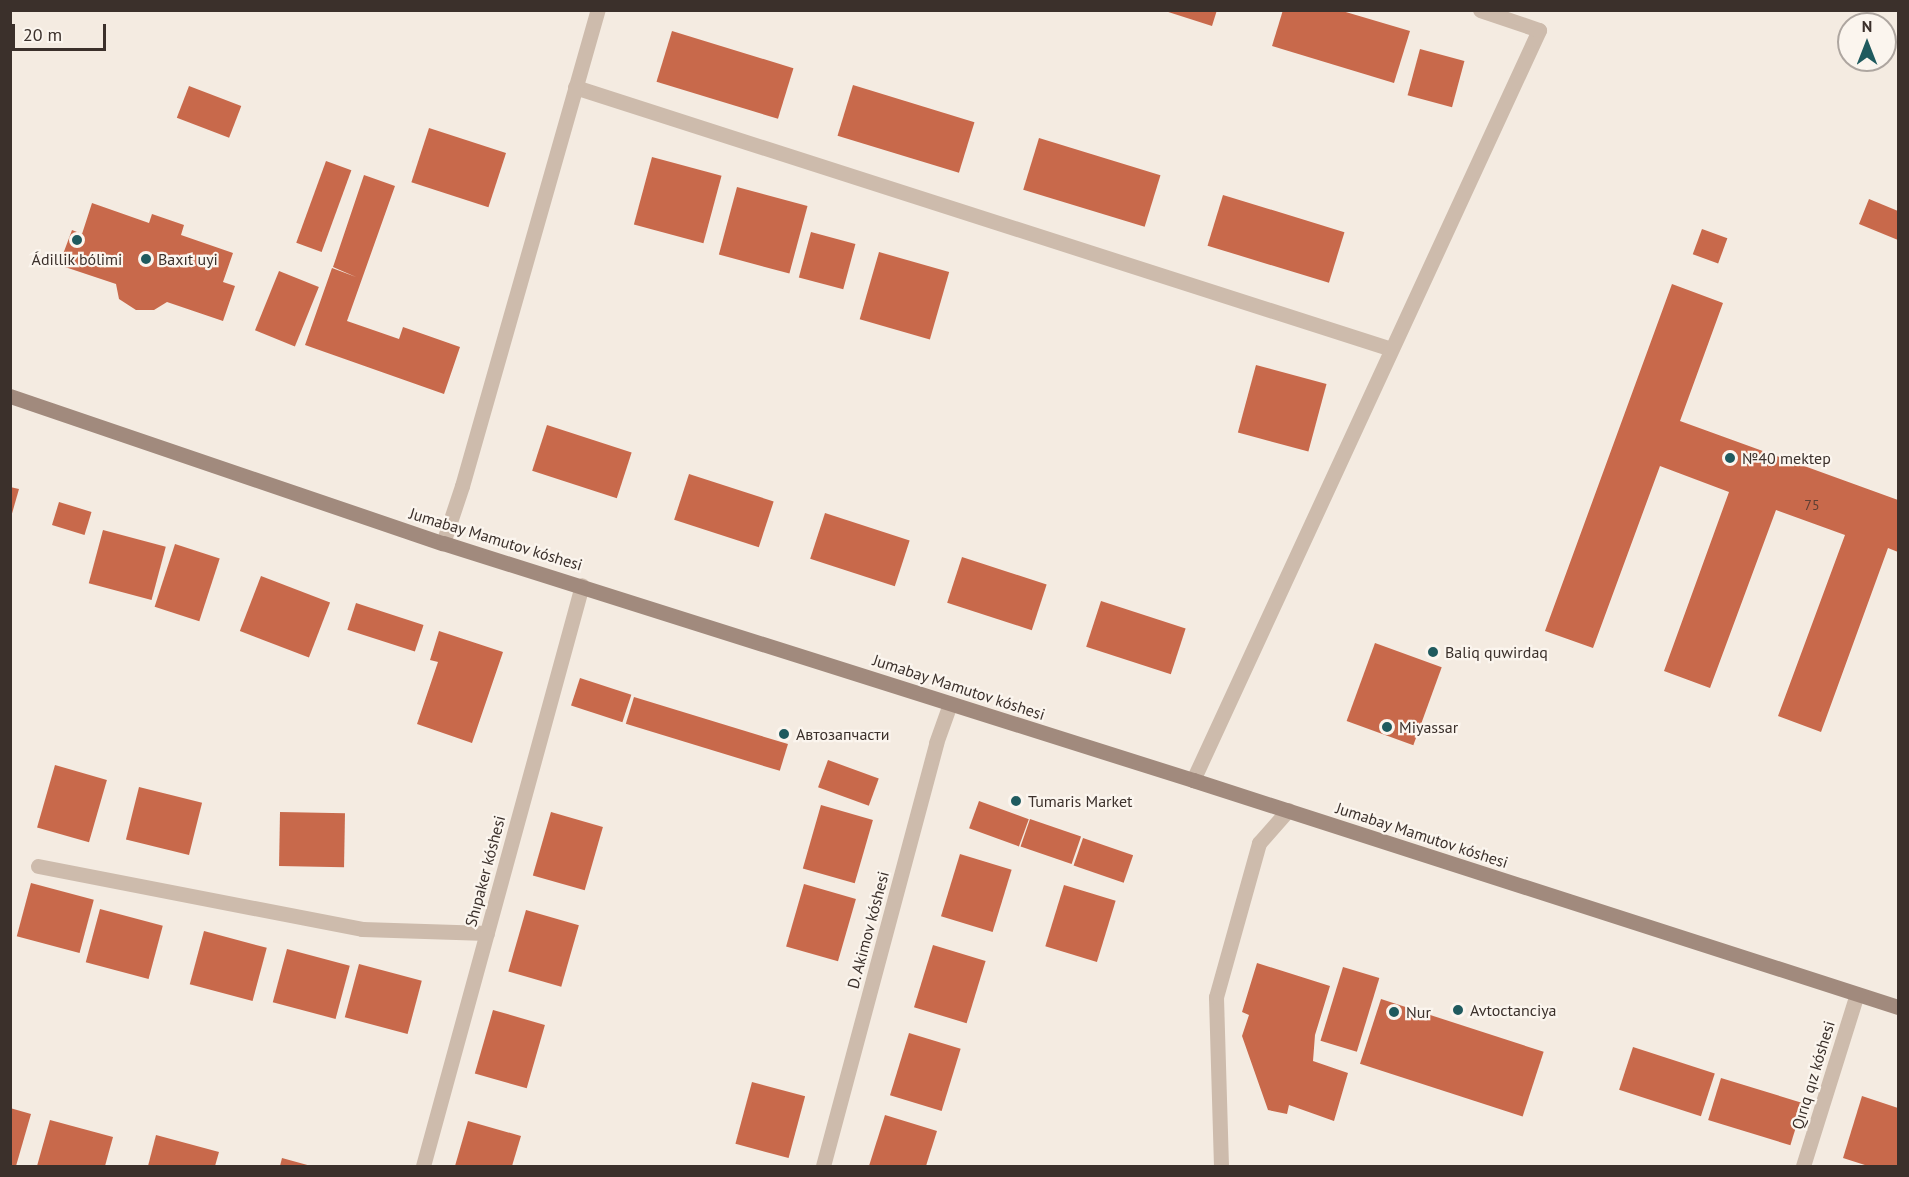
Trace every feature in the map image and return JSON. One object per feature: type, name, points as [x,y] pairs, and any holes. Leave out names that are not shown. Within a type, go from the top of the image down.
[{"type":"street","points":[[443,543],[462,486],[598,10]]},
{"type":"street","points":[[1193,780],[1539,30],[1480,10]]},
{"type":"street","points":[[575,87],[1391,349]]},
{"type":"street","name":"Jumabay Mamutov kóshesi","points":[[10,396],[443,543],[582,585],[1899,1007]]},
{"type":"street","name":"Shıpaker kóshesi","points":[[423,1167],[582,585]]},
{"type":"street","name":"D. Akimov kóshesi","points":[[823,1167],[936,743],[950,704]]},
{"type":"street","points":[[1221,1167],[1216,997],[1260,843],[1288,810]]},
{"type":"street","points":[[38,866],[362,929],[487,933]]},
{"type":"street","name":"Qırıq qız kóshesi","points":[[1803,1167],[1857,994]]},
{"type":"building","points":[[1162,10],[1217,10],[1212,26]]},
{"type":"building","points":[[1283,10],[1339,10],[1410,31],[1394,83],[1272,46]]},
{"type":"building","points":[[672,31],[793,68],[778,119],[657,82]]},
{"type":"building","points":[[1420,49],[1464,61],[1452,107],[1408,95]]},
{"type":"building","points":[[853,85],[974,122],[959,173],[838,136]]},
{"type":"building","points":[[189,86],[241,106],[229,138],[177,118]]},
{"type":"building","points":[[429,128],[506,153],[488,207],[411,182]]},
{"type":"building","points":[[1039,138],[1160,175],[1145,227],[1023,190]]},
{"type":"building","points":[[652,157],[722,176],[703,243],[634,225]]},
{"type":"building","points":[[326,161],[351,170],[322,252],[296,243]]},
{"type":"building","points":[[364,175],[395,186],[347,321],[399,339],[403,327],[460,347],[444,394],[305,345],[332,268],[356,277],[333,267]]},
{"type":"building","points":[[737,187],[808,206],[789,274],[719,255]]},
{"type":"building","points":[[1223,195],[1344,232],[1329,283],[1208,246]]},
{"type":"building","points":[[1869,199],[1898,211],[1898,240],[1859,224]]},
{"type":"building","name":"Baxıt uyi","points":[[92,203],[149,223],[152,214],[184,225],[181,235],[233,253],[223,282],[235,286],[223,321],[167,302],[154,310],[136,310],[119,299],[116,284],[59,265],[72,230],[82,234]]},
{"type":"building","points":[[1702,229],[1727,238],[1718,264],[1693,254]]},
{"type":"building","points":[[811,232],[855,244],[843,289],[799,277]]},
{"type":"building","points":[[879,252],[949,272],[930,339],[860,319]]},
{"type":"building","points":[[279,271],[319,287],[295,346],[255,330]]},
{"type":"building","points":[[1672,284],[1723,303],[1680,421],[1898,500],[1898,552],[1888,548],[1821,732],[1778,716],[1845,535],[1776,510],[1710,688],[1664,671],[1729,492],[1660,466],[1593,648],[1545,631]]},
{"type":"building","points":[[1256,365],[1327,384],[1308,452],[1238,433]]},
{"type":"building","points":[[547,425],[632,453],[617,498],[532,471]]},
{"type":"building","points":[[689,474],[774,502],[759,547],[674,520]]},
{"type":"building","points":[[10,487],[19,489],[11,517],[10,517]]},
{"type":"building","points":[[59,502],[92,512],[84,535],[52,525]]},
{"type":"building","points":[[825,513],[910,541],[895,586],[810,559]]},
{"type":"building","points":[[103,530],[166,547],[152,600],[89,583]]},
{"type":"building","points":[[175,544],[220,559],[199,621],[155,607]]},
{"type":"building","points":[[962,557],[1047,585],[1032,630],[947,603]]},
{"type":"building","points":[[261,576],[330,603],[309,658],[240,631]]},
{"type":"building","points":[[1101,601],[1186,629],[1171,674],[1086,647]]},
{"type":"building","points":[[356,603],[424,625],[415,652],[347,630]]},
{"type":"building","points":[[439,631],[503,652],[472,743],[417,724],[438,662],[430,660]]},
{"type":"building","points":[[1375,643],[1442,667],[1413,745],[1347,721]]},
{"type":"building","points":[[580,678],[631,695],[622,722],[571,706]]},
{"type":"building","points":[[634,697],[788,744],[780,771],[626,724]]},
{"type":"building","points":[[828,760],[879,778],[869,806],[818,787]]},
{"type":"building","points":[[55,765],[107,780],[89,842],[37,827]]},
{"type":"building","points":[[139,787],[202,803],[189,855],[126,839]]},
{"type":"building","points":[[979,801],[1029,819],[1019,846],[969,828]]},
{"type":"building","points":[[821,805],[873,820],[855,883],[803,868]]},
{"type":"building","points":[[280,812],[345,813],[344,867],[279,866]]},
{"type":"building","points":[[551,812],[603,827],[585,890],[533,875]]},
{"type":"building","points":[[1030,819],[1081,837],[1072,864],[1021,846]]},
{"type":"building","points":[[1083,838],[1133,855],[1124,883],[1074,865]]},
{"type":"building","points":[[960,854],[1012,870],[993,932],[941,916]]},
{"type":"building","points":[[31,883],[94,900],[80,953],[17,936]]},
{"type":"building","points":[[804,884],[856,899],[838,961],[786,946]]},
{"type":"building","points":[[1064,885],[1116,901],[1097,962],[1045,946]]},
{"type":"building","points":[[100,909],[163,926],[149,979],[86,962]]},
{"type":"building","points":[[526,910],[579,925],[561,987],[508,972]]},
{"type":"building","points":[[204,931],[267,948],[253,1001],[190,984]]},
{"type":"building","points":[[933,945],[986,961],[967,1023],[914,1007]]},
{"type":"building","points":[[287,949],[350,966],[336,1019],[273,1002]]},
{"type":"building","points":[[1257,963],[1330,986],[1315,1035],[1313,1061],[1348,1073],[1334,1121],[1289,1105],[1287,1114],[1268,1110],[1242,1036],[1249,1015],[1242,1012]]},
{"type":"building","points":[[359,964],[422,981],[408,1034],[345,1017]]},
{"type":"building","points":[[1343,967],[1379,978],[1357,1052],[1320,1041]]},
{"type":"building","points":[[1381,999],[1544,1052],[1523,1117],[1360,1064]]},
{"type":"building","points":[[493,1010],[545,1025],[527,1088],[475,1073]]},
{"type":"building","points":[[909,1033],[961,1049],[942,1111],[890,1095]]},
{"type":"building","points":[[1633,1047],[1715,1074],[1701,1116],[1619,1090]]},
{"type":"building","points":[[1721,1078],[1803,1103],[1790,1145],[1708,1120]]},
{"type":"building","points":[[752,1082],[805,1096],[789,1158],[735,1144]]},
{"type":"building","points":[[1862,1096],[1898,1108],[1897,1166],[1868,1166],[1843,1158]]},
{"type":"building","points":[[10,1108],[31,1114],[16,1166],[10,1165]]},
{"type":"building","points":[[885,1115],[937,1131],[926,1166],[869,1166]]},
{"type":"building","points":[[50,1120],[113,1137],[105,1166],[37,1166]]},
{"type":"building","points":[[468,1121],[521,1136],[512,1166],[455,1166]]},
{"type":"building","points":[[156,1135],[219,1152],[215,1166],[148,1166]]},
{"type":"building","points":[[282,1158],[311,1166],[280,1166]]},
{"type":"place","name":"Ádillik bólimi","points":[[77,240]]},
{"type":"place","name":"Baxıt uyi","points":[[146,259]]},
{"type":"place","name":"№40 mektep","points":[[1730,458]]},
{"type":"place","name":"Baliq quwirdaq","points":[[1433,652]]},
{"type":"place","name":"Miyassar","points":[[1387,727]]},
{"type":"place","name":"Автозапчасти","points":[[784,734]]},
{"type":"place","name":"Tumaris Market","points":[[1016,801]]},
{"type":"place","name":"Avtoctanciya","points":[[1458,1010]]},
{"type":"place","name":"Nur","points":[[1394,1012]]}]
